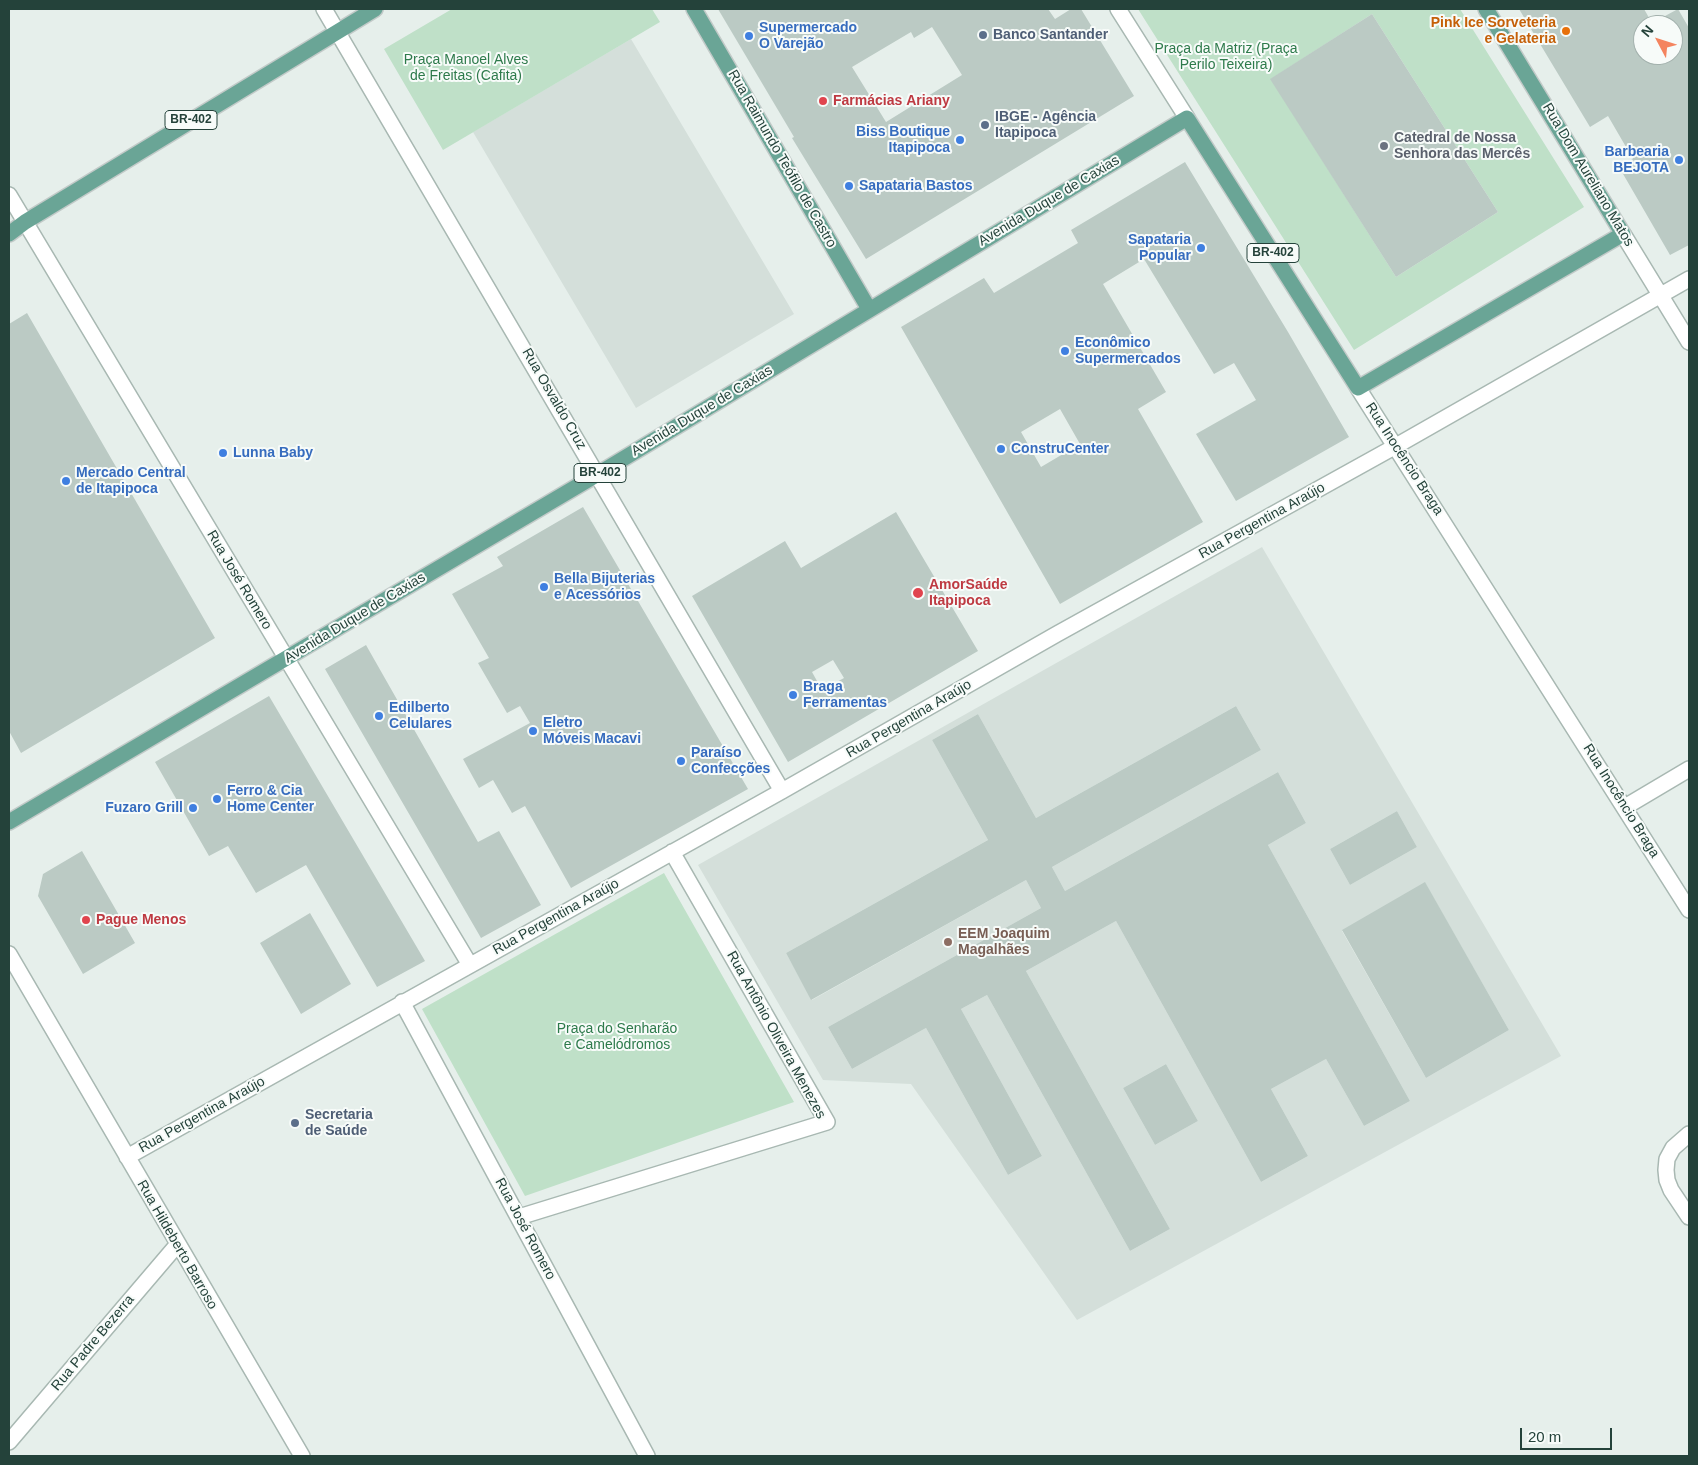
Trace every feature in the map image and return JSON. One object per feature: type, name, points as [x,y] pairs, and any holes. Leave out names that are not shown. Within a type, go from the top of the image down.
[{"type":"main road","name":"BR-402","points":[[9,234],[25,222],[375,9]]},
{"type":"main road","name":"Rua Raimundo Teófilo de Castro","points":[[694,9],[869,310]]},
{"type":"main road","name":"Rua Dom Aureliano Matos","points":[[1486,9],[1623,234]]},
{"type":"main road","name":"Avenida Duque de Caxias","points":[[9,822],[598,474],[1188,118]]},
{"type":"main road","name":"Rua Inocêncio Braga","points":[[1188,118],[1358,388]]},
{"type":"main road","points":[[1358,388],[1623,234]]},
{"type":"street","name":"Rua Osvaldo Cruz","points":[[324,9],[782,791]]},
{"type":"street","name":"Rua Inocêncio Braga","points":[[1118,9],[1188,118]]},
{"type":"street","name":"Rua José Romero","points":[[9,195],[470,965]]},
{"type":"street","name":"Rua Dom Aureliano Matos","points":[[1623,234],[1689,342]]},
{"type":"street","name":"Rua Pergentina Araújo","points":[[127,1157],[1396,446],[1689,279]]},
{"type":"street","name":"Rua Inocêncio Braga","points":[[1358,388],[1689,910]]},
{"type":"street","points":[[1625,807],[1689,769]]},
{"type":"street","name":"Rua Antônio Oliveira Menezes","points":[[519,1217],[827,1122],[672,852]]},
{"type":"street","name":"Rua Hildeberto Barroso","points":[[9,954],[177,1245],[302,1456]]},
{"type":"street","name":"Rua José Romero","points":[[402,1002],[647,1456]]},
{"type":"street","points":[[1689,1134],[1673,1148],[1667,1159],[1666,1170],[1671,1190],[1689,1217]]},
{"type":"street","name":"Rua Padre Bezerra","points":[[9,1442],[177,1245]]},
{"type":"shaded area","points":[[631,39],[794,314],[636,408],[473,132]]},
{"type":"shaded area","name":"EEM Joaquim Magalhães","points":[[1262,547],[1561,1056],[1077,1320],[911,1084],[823,1080],[698,865]],"holes":[[[1236,706],[1261,750],[1052,867],[1065,891],[1278,772],[1306,823],[1268,845],[1410,1101],[1364,1126],[1326,1059],[1271,1089],[1308,1156],[1261,1182],[1116,921],[1026,971],[1170,1229],[1130,1251],[987,995],[961,1009],[1042,1156],[1008,1175],[926,1028],[852,1069],[828,1027],[1041,908],[1026,880],[812,1000],[786,953],[988,840],[932,740],[978,714],[1036,818]],[[1397,811],[1417,847],[1350,885],[1330,849]],[[1425,883],[1509,1030],[1426,1078],[1342,931]],[[1166,1064],[1198,1121],[1155,1145],[1123,1088]]]},
{"type":"green space","name":"Praça Manoel Alves de Freitas (Cafita)","points":[[452,9],[652,9],[660,22],[443,150],[384,49]]},
{"type":"green space","name":"Praça da Matriz (Praça Perilo Teixeira)","points":[[1138,9],[1460,9],[1584,207],[1354,350]],"holes":[[[1372,14],[1498,212],[1396,277],[1271,79]]]},
{"type":"green space","name":"Praça do Senharão e Camelódromos","points":[[664,873],[794,1102],[525,1196],[422,1009]]},
{"type":"building","points":[[718,9],[1048,9],[1055,19],[1071,9],[1081,9],[1134,96],[866,259],[792,138],[794,137]],"holes":[[[932,27],[962,75],[886,122],[852,67],[911,32],[914,38]]]},
{"type":"building","points":[[1519,9],[1644,9],[1647,15],[1633,15],[1633,65],[1683,65],[1683,18],[1689,28],[1689,245],[1670,255],[1619,167],[1633,159],[1608,116],[1590,127]]},
{"type":"building","points":[[1678,9],[1681,15],[1667,15]]},
{"type":"building","name":"Catedral de Nossa Senhora das Mercês","points":[[1372,14],[1498,212],[1396,277],[1270,79]]},
{"type":"building","points":[[1185,162],[1349,437],[1236,501],[1196,434],[1256,400],[1234,363],[1214,374],[1144,259],[1103,284],[1166,392],[1138,409],[1203,522],[1060,604],[901,327],[984,278],[994,293],[1078,243],[1071,230]],"holes":[[[1060,409],[1080,444],[1041,467],[1021,432]]]},
{"type":"building","name":"Mercado Central de Itapipoca","points":[[27,313],[215,638],[21,753],[9,731],[9,324]]},
{"type":"building","points":[[583,507],[748,789],[571,888],[525,806],[512,813],[493,780],[479,788],[463,759],[530,723],[520,706],[507,713],[478,663],[489,658],[452,594],[503,566],[497,557]]},
{"type":"building","points":[[896,512],[978,651],[788,762],[692,596],[785,541],[801,568]],"holes":[[[833,660],[844,678],[822,690],[812,672]]]},
{"type":"building","points":[[366,645],[478,842],[499,831],[541,905],[481,938],[325,669]]},
{"type":"building","points":[[269,696],[425,961],[377,987],[306,865],[256,893],[228,846],[209,856],[155,762]]},
{"type":"building","points":[[1236,706],[1261,750],[1052,867],[1065,891],[1278,772],[1306,823],[1268,845],[1410,1101],[1364,1126],[1326,1059],[1271,1089],[1308,1156],[1261,1182],[1116,921],[1026,971],[1170,1229],[1130,1251],[987,995],[961,1009],[1042,1156],[1008,1175],[926,1028],[852,1069],[828,1027],[1041,908],[1026,880],[811,1000],[786,953],[988,840],[932,740],[978,714],[1036,818]]},
{"type":"building","points":[[1397,811],[1417,847],[1350,885],[1330,849]]},
{"type":"building","name":"Pague Menos","points":[[82,851],[135,943],[83,974],[38,896],[43,874]]},
{"type":"building","points":[[1425,882],[1509,1030],[1426,1078],[1342,930]]},
{"type":"building","points":[[310,913],[351,984],[301,1014],[260,943]]},
{"type":"building","points":[[1166,1064],[1198,1121],[1155,1145],[1123,1088]]},
{"type":"place","name":"Pink Ice Sorveteria e Gelateria","points":[[1566,31]]},
{"type":"place","name":"Banco Santander","points":[[983,35]]},
{"type":"place","name":"Supermercado O Varejão","points":[[749,36]]},
{"type":"place","name":"Farmácias Ariany","points":[[823,101]]},
{"type":"place","name":"IBGE - Agência Itapipoca","points":[[985,125]]},
{"type":"place","name":"Biss Boutique Itapipoca","points":[[960,140]]},
{"type":"place","name":"Catedral de Nossa Senhora das Mercês","points":[[1384,146]]},
{"type":"place","name":"Barbearia BEJOTA","points":[[1679,160]]},
{"type":"place","name":"Sapataria Bastos","points":[[849,186]]},
{"type":"place","name":"Sapataria Popular","points":[[1201,248]]},
{"type":"place","name":"Econômico Supermercados","points":[[1065,351]]},
{"type":"place","name":"ConstruCenter","points":[[1001,449]]},
{"type":"place","name":"Lunna Baby","points":[[223,453]]},
{"type":"place","name":"Mercado Central de Itapipoca","points":[[66,481]]},
{"type":"place","name":"Bella Bijuterias e Acessórios","points":[[544,587]]},
{"type":"place","name":"AmorSaúde Itapipoca","points":[[918,593]]},
{"type":"place","name":"Braga Ferramentas","points":[[793,695]]},
{"type":"place","name":"Edilberto Celulares","points":[[379,716]]},
{"type":"place","name":"Eletro Móveis Macavi","points":[[533,731]]},
{"type":"place","name":"Paraíso Confecções","points":[[681,761]]},
{"type":"place","name":"Ferro & Cia Home Center","points":[[217,799]]},
{"type":"place","name":"Fuzaro Grill","points":[[193,808]]},
{"type":"place","name":"Pague Menos","points":[[86,920]]},
{"type":"place","name":"EEM Joaquim Magalhães","points":[[948,942]]},
{"type":"place","name":"Secretaria de Saúde","points":[[295,1123]]}]
